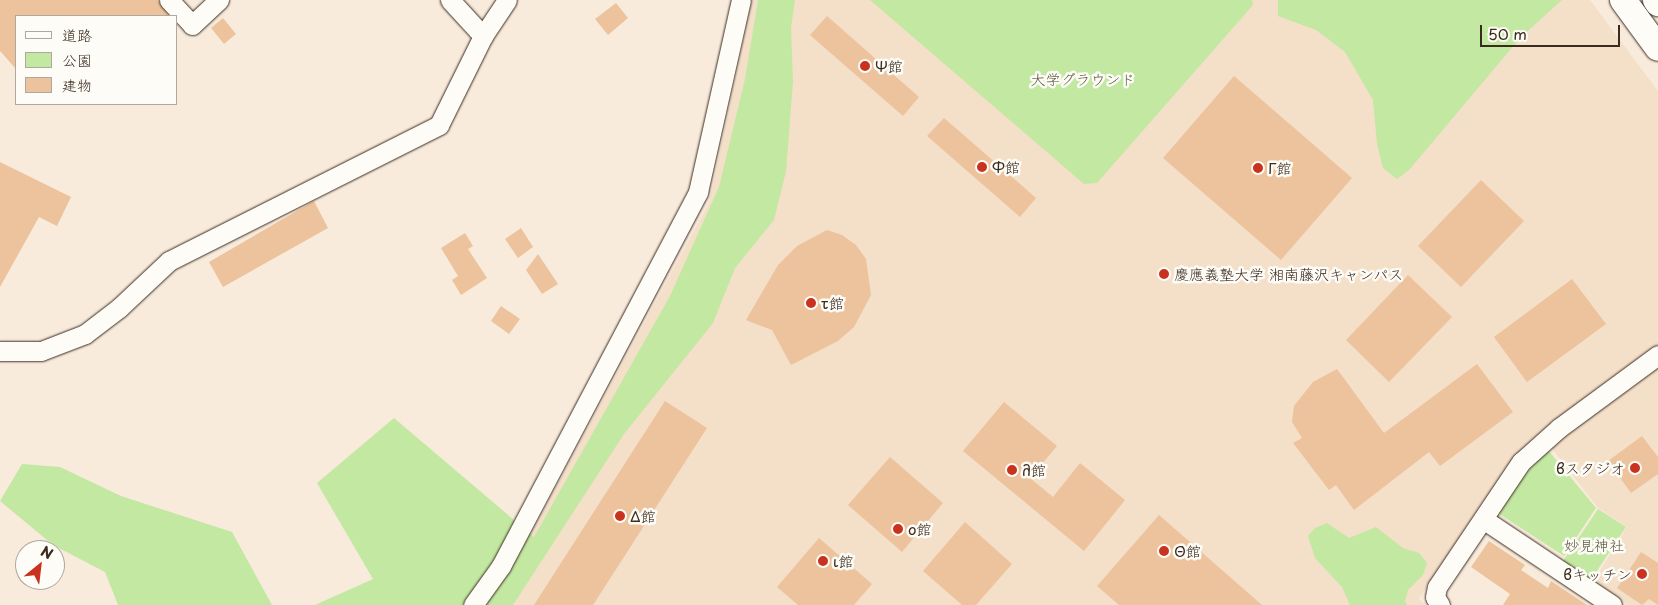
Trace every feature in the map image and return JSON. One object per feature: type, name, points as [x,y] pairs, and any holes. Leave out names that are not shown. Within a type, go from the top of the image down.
[{"type":"street","points":[[169,0],[192,25],[219,0]]},
{"type":"street","points":[[450,0],[484,36]]},
{"type":"street","points":[[0,351],[41,352],[85,334],[119,308],[169,261],[439,125],[484,36],[507,0]]},
{"type":"street","points":[[473,605],[501,566],[698,192],[741,0]]},
{"type":"street","points":[[1623,0],[1658,48]]},
{"type":"street","points":[[1440,605],[1434,597],[1437,587],[1521,462],[1540,444],[1658,355]]},
{"type":"street","points":[[1483,519],[1612,605]]},
{"type":"shaded area","name":"慶應義塾大学 湘南藤沢キャンパス","points":[[752,0],[1590,0],[1658,91],[1658,345],[1515,455],[1419,599],[1426,605],[487,605],[513,566],[709,203]]},
{"type":"shaded area","points":[[1658,366],[1658,605],[1627,605],[1593,582],[1627,527],[1598,508],[1550,446]]},
{"type":"green space","points":[[758,0],[795,0],[791,28],[793,81],[786,171],[774,220],[735,268],[713,323],[624,434],[513,605],[315,605],[373,579],[317,483],[394,418],[534,537],[670,296],[719,187],[745,79]]},
{"type":"green space","name":"大学グラウンド","points":[[870,0],[1252,0],[1253,5],[1097,183],[1084,184]]},
{"type":"green space","points":[[1278,0],[1562,0],[1521,37],[1409,170],[1397,179],[1383,168],[1377,144],[1373,100],[1345,52],[1316,30],[1278,16]]},
{"type":"green space","points":[[1548,450],[1596,508],[1564,556],[1498,513],[1522,477]]},
{"type":"green space","points":[[22,464],[60,467],[121,496],[232,532],[272,605],[118,605],[105,572],[65,551],[65,540],[47,540],[0,501]]},
{"type":"green space","name":"妙見神社","points":[[1598,509],[1626,527],[1591,580],[1563,561]]},
{"type":"green space","points":[[1327,523],[1349,538],[1376,527],[1403,548],[1419,553],[1427,563],[1423,575],[1408,590],[1405,601],[1407,605],[1350,605],[1342,587],[1315,558],[1308,536],[1315,528]]},
{"type":"building","points":[[0,0],[158,0],[168,15],[15,15],[15,68],[0,51]]},
{"type":"building","points":[[616,3],[628,18],[608,35],[595,19]]},
{"type":"building","name":"Ψ館","points":[[827,16],[919,97],[903,116],[810,35]]},
{"type":"building","points":[[223,18],[236,34],[224,44],[211,28]]},
{"type":"building","name":"Γ館","points":[[1234,76],[1352,178],[1281,260],[1163,158]]},
{"type":"building","name":"Φ館","points":[[944,118],[1036,198],[1020,217],[927,136]]},
{"type":"building","points":[[0,162],[71,197],[57,226],[39,217],[0,287]]},
{"type":"building","points":[[1481,180],[1524,221],[1461,287],[1418,246]]},
{"type":"building","points":[[314,201],[328,228],[223,287],[209,262]]},
{"type":"building","points":[[521,228],[533,247],[518,258],[505,239]]},
{"type":"building","name":"τ館","points":[[827,230],[842,235],[856,245],[866,259],[871,295],[854,327],[838,341],[791,365],[772,330],[746,320],[778,265],[797,246]]},
{"type":"building","points":[[465,233],[473,246],[468,249],[487,278],[461,295],[452,280],[458,276],[441,248]]},
{"type":"building","points":[[538,254],[558,284],[542,294],[526,270]]},
{"type":"building","points":[[1408,275],[1452,317],[1389,382],[1346,340]]},
{"type":"building","points":[[1572,279],[1606,324],[1527,382],[1494,337]]},
{"type":"building","points":[[501,306],[520,319],[509,334],[491,321]]},
{"type":"building","points":[[1477,364],[1513,412],[1440,466],[1429,452],[1354,510],[1336,485],[1329,490],[1293,443],[1302,438],[1292,422],[1294,406],[1313,382],[1337,369],[1384,433]]},
{"type":"building","name":"Δ館","points":[[665,401],[707,428],[593,605],[534,605]]},
{"type":"building","name":"λ館","points":[[1004,402],[1057,446],[1030,478],[1053,497],[1080,463],[1125,500],[1084,551],[963,451]]},
{"type":"building","name":"βスタジオ","points":[[1642,436],[1658,457],[1658,474],[1631,493],[1608,461]]},
{"type":"building","points":[[890,457],[943,503],[902,552],[848,505]]},
{"type":"building","name":"Θ館","points":[[1159,515],[1262,605],[1119,605],[1097,586]]},
{"type":"building","points":[[965,522],[1012,564],[976,605],[962,605],[923,571]]},
{"type":"building","name":"ι館","points":[[819,538],[872,584],[854,605],[798,605],[777,587]]},
{"type":"building","points":[[1489,541],[1525,565],[1521,570],[1548,588],[1551,581],[1587,605],[1503,605],[1510,594],[1471,567]]},
{"type":"building","name":"βキッチン","points":[[1641,552],[1658,563],[1658,605],[1649,599],[1642,605],[1617,588]]},
{"type":"place","name":"Ψ館","points":[[865,66]]},
{"type":"place","name":"Φ館","points":[[982,167]]},
{"type":"place","name":"Γ館","points":[[1258,168]]},
{"type":"place","name":"慶應義塾大学 湘南藤沢キャンパス","points":[[1164,274]]},
{"type":"place","name":"τ館","points":[[811,303]]},
{"type":"place","name":"βスタジオ","points":[[1635,468]]},
{"type":"place","name":"λ館","points":[[1012,470]]},
{"type":"place","name":"Δ館","points":[[620,516]]},
{"type":"place","name":"ο館","points":[[898,529]]},
{"type":"place","name":"Θ館","points":[[1164,551]]},
{"type":"place","name":"ι館","points":[[823,561]]},
{"type":"place","name":"βキッチン","points":[[1642,574]]}]
